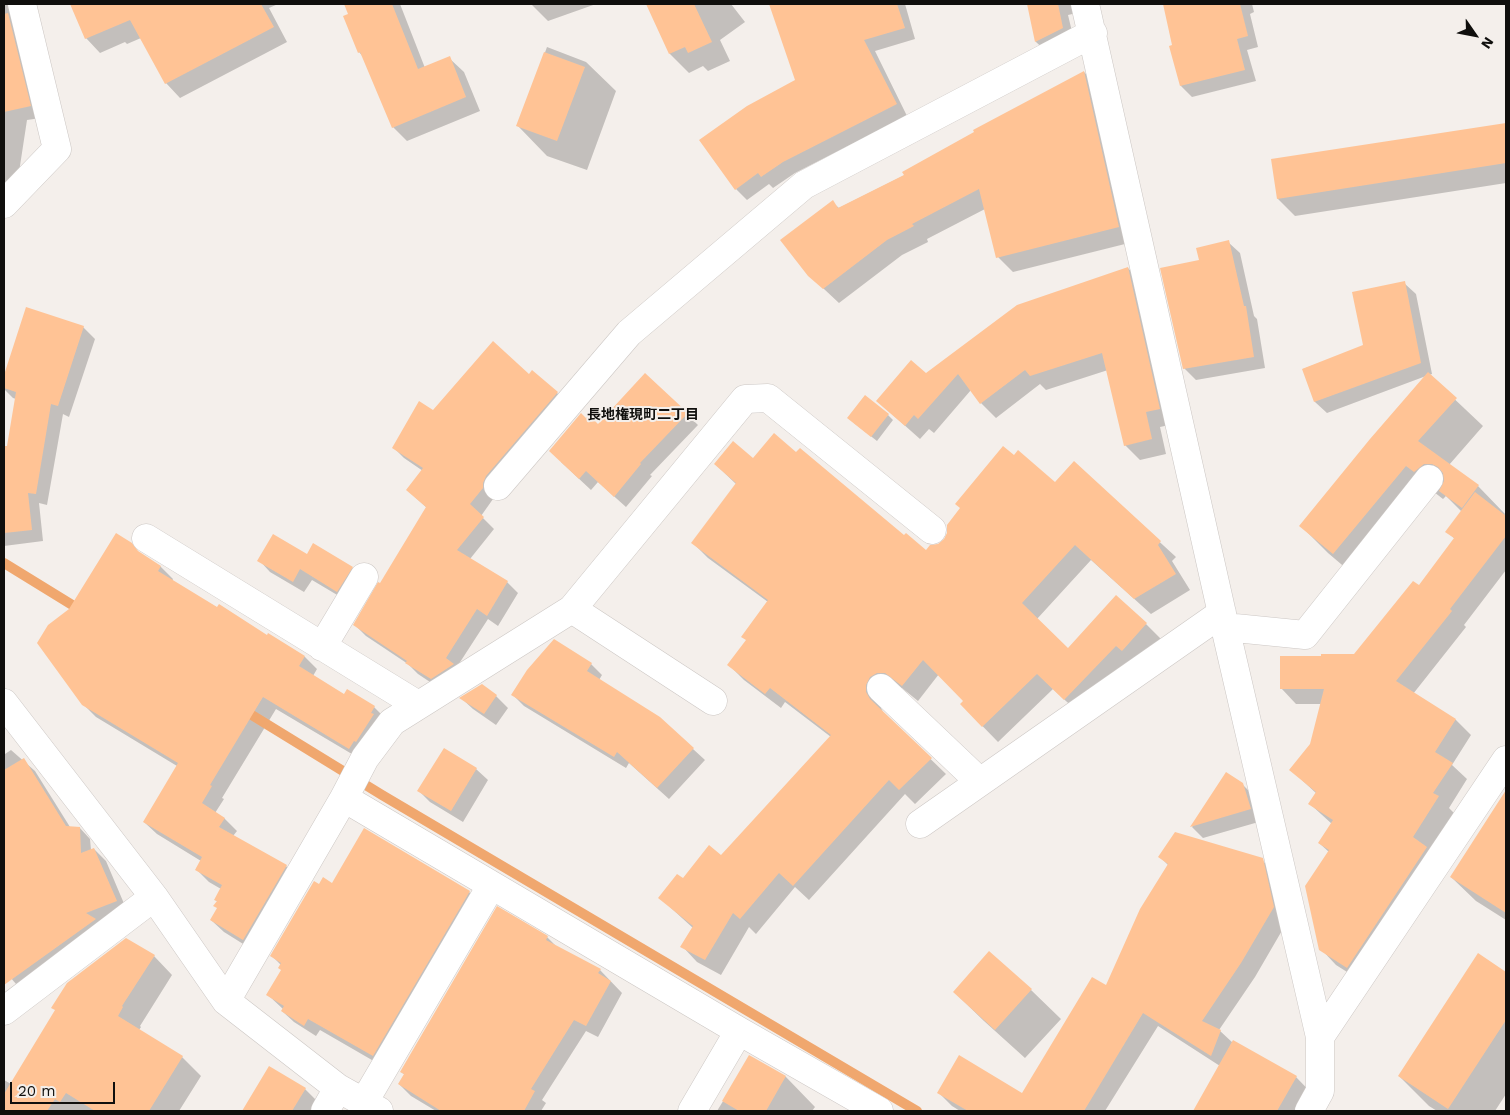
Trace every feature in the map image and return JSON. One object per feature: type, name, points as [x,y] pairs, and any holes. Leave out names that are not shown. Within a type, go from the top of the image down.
[{"type":"street","points":[[4,204],[57,149],[22,4]]},
{"type":"street","points":[[1085,4],[1320,1037],[1320,1091],[1309,1111]]},
{"type":"street","points":[[498,486],[629,334],[804,185],[1093,33]]},
{"type":"street","points":[[226,1001],[344,798],[365,758],[392,722],[572,609],[745,398],[768,398],[932,530]]},
{"type":"street","points":[[920,824],[1224,620],[1305,635],[1429,479]]},
{"type":"street","points":[[146,538],[418,705]]},
{"type":"street","points":[[322,647],[364,577]]},
{"type":"street","points":[[572,609],[713,701]]},
{"type":"street","points":[[880,688],[980,782]]},
{"type":"street","points":[[4,703],[154,897],[226,1001],[338,1088],[372,1107],[491,886]]},
{"type":"street","points":[[1320,1037],[1506,760]]},
{"type":"street","points":[[344,798],[491,886],[878,1111]]},
{"type":"street","points":[[4,1011],[154,897]]},
{"type":"street","points":[[692,1111],[739,1031]]},
{"type":"street","points":[[325,1111],[338,1088]]},
{"type":"building","points":[[70,4],[261,4],[274,27],[165,84],[130,20],[85,39]]},
{"type":"building","points":[[344,4],[392,4],[418,69],[450,56],[466,97],[392,128],[343,16],[348,14]]},
{"type":"building","points":[[646,4],[694,4],[712,42],[688,53],[685,47],[669,54]]},
{"type":"building","points":[[769,4],[897,4],[905,28],[864,40],[897,104],[783,162],[761,177],[758,173],[735,190],[699,140],[747,106],[795,80]]},
{"type":"building","points":[[1027,4],[1058,4],[1063,28],[1035,42]]},
{"type":"building","points":[[1163,4],[1240,4],[1248,36],[1237,39],[1245,70],[1180,86],[1169,46],[1172,45]]},
{"type":"building","points":[[8,13],[31,106],[4,112],[4,14]]},
{"type":"building","points":[[544,52],[585,67],[557,141],[516,126]]},
{"type":"building","points":[[1084,71],[1119,227],[996,258],[979,189],[912,224],[914,226],[887,240],[823,289],[808,276],[780,240],[833,200],[838,208],[904,175],[902,172],[974,132],[973,130]]},
{"type":"building","points":[[1506,123],[1506,163],[1277,199],[1271,159]]},
{"type":"building","points":[[1229,240],[1244,306],[1246,306],[1254,357],[1183,369],[1160,268],[1199,260],[1196,248]]},
{"type":"building","points":[[1128,267],[1160,409],[1146,412],[1152,439],[1124,446],[1102,353],[1030,376],[1025,370],[980,404],[958,374],[918,419],[914,415],[905,426],[876,401],[911,360],[926,373],[1017,305]]},
{"type":"building","points":[[1405,281],[1421,363],[1314,402],[1302,369],[1363,345],[1352,292]]},
{"type":"building","points":[[26,307],[84,326],[58,406],[51,404],[36,494],[28,493],[32,530],[4,533],[4,446],[7,446],[16,392],[4,388],[4,375]]},
{"type":"building","points":[[493,341],[529,374],[532,370],[558,392],[486,476],[483,488],[470,504],[484,517],[457,550],[508,581],[487,616],[477,609],[446,658],[454,664],[431,679],[405,663],[407,661],[353,625],[426,507],[406,490],[423,468],[392,448],[419,401],[433,410]]},
{"type":"building","points":[[1428,372],[1457,398],[1418,441],[1479,485],[1462,508],[1439,491],[1444,481],[1443,473],[1438,467],[1432,464],[1424,464],[1414,472],[1406,466],[1333,554],[1299,526]]},
{"type":"building","points":[[645,373],[688,413],[640,463],[614,497],[586,471],[579,479],[549,451],[581,413],[586,418],[589,415],[598,424]]},
{"type":"building","points":[[865,395],[889,414],[871,437],[847,418]]},
{"type":"building","points":[[774,433],[796,452],[800,448],[904,535],[906,533],[926,550],[930,545],[938,544],[944,539],[947,533],[947,525],[960,508],[955,504],[1003,446],[1014,455],[1018,450],[1055,482],[1074,461],[1161,541],[1158,545],[1176,574],[1134,599],[1075,545],[1022,603],[1068,648],[1116,595],[1147,623],[1122,651],[1116,646],[1064,700],[1037,674],[982,727],[960,704],[963,701],[923,660],[902,686],[885,673],[877,673],[870,677],[866,685],[866,692],[870,699],[932,758],[899,790],[889,780],[793,886],[779,873],[740,919],[733,913],[705,960],[680,947],[693,926],[658,898],[677,874],[683,878],[709,845],[721,855],[831,735],[770,688],[765,694],[727,665],[746,640],[741,637],[768,600],[691,543],[736,483],[714,464],[733,441],[753,458]]},
{"type":"building","points":[[1475,492],[1506,516],[1506,536],[1450,609],[1452,611],[1396,681],[1456,719],[1435,752],[1453,763],[1433,793],[1439,796],[1413,837],[1427,847],[1347,968],[1319,950],[1305,886],[1329,850],[1318,843],[1333,820],[1308,804],[1316,792],[1289,770],[1310,744],[1324,689],[1280,689],[1280,656],[1354,654],[1413,581],[1419,585],[1454,538],[1445,532]]},
{"type":"building","points":[[116,533],[132,543],[138,551],[161,566],[158,571],[217,607],[219,604],[267,635],[268,633],[305,656],[299,666],[344,694],[347,689],[375,706],[371,713],[374,714],[356,742],[354,741],[349,749],[263,697],[210,785],[212,786],[202,803],[225,818],[219,827],[287,865],[243,940],[210,920],[217,908],[213,906],[217,901],[214,900],[222,885],[195,870],[202,857],[143,822],[178,763],[82,705],[37,643],[48,625],[69,609]]},
{"type":"building","points":[[273,534],[307,554],[313,543],[353,567],[337,592],[300,569],[293,582],[257,561]]},
{"type":"building","points":[[554,639],[592,663],[587,671],[660,717],[694,748],[657,788],[617,752],[614,757],[511,695],[527,670]]},
{"type":"building","points":[[482,684],[497,695],[484,714],[459,698]]},
{"type":"building","points":[[444,748],[477,768],[451,811],[417,791]]},
{"type":"building","points":[[24,758],[66,826],[80,827],[81,853],[94,848],[117,901],[86,913],[96,919],[4,985],[4,770]]},
{"type":"building","points":[[1226,772],[1243,783],[1251,809],[1190,827]]},
{"type":"building","points":[[1506,790],[1506,913],[1450,877]]},
{"type":"building","points":[[364,828],[470,891],[373,1056],[308,1019],[304,1026],[281,1011],[284,1006],[266,995],[281,970],[278,968],[281,963],[270,956],[314,881],[319,884],[323,877],[332,883]]},
{"type":"building","points":[[1175,832],[1263,858],[1274,907],[1241,963],[1202,1021],[1221,1030],[1211,1056],[1143,1013],[1084,1111],[968,1111],[937,1093],[959,1055],[1022,1093],[1092,977],[1106,985],[1140,909],[1168,864],[1158,857]]},
{"type":"building","points":[[497,906],[548,936],[546,940],[601,969],[598,973],[611,981],[586,1026],[574,1020],[531,1089],[535,1091],[524,1111],[441,1111],[398,1084],[404,1074],[400,1072]]},
{"type":"building","points":[[126,938],[155,955],[122,1006],[118,1016],[183,1056],[149,1111],[95,1111],[66,1093],[60,1102],[55,1099],[47,1111],[4,1111],[4,1094],[55,1010],[51,1008],[67,983]]},
{"type":"building","points":[[989,951],[1032,989],[995,1030],[953,992]]},
{"type":"building","points":[[1478,953],[1506,972],[1506,1020],[1448,1109],[1398,1076]]},
{"type":"building","points":[[1233,1040],[1297,1076],[1277,1111],[1193,1111]]},
{"type":"building","points":[[749,1055],[786,1076],[766,1111],[739,1111],[722,1101]]},
{"type":"building","points":[[269,1066],[306,1088],[292,1111],[242,1111]]},
{"type":"waterway","points":[[4,563],[82,611]]},
{"type":"waterway","points":[[242,709],[382,795],[917,1111]]},
{"type":"district","name":"長地権現町二丁目","points":[[643,415]]}]
